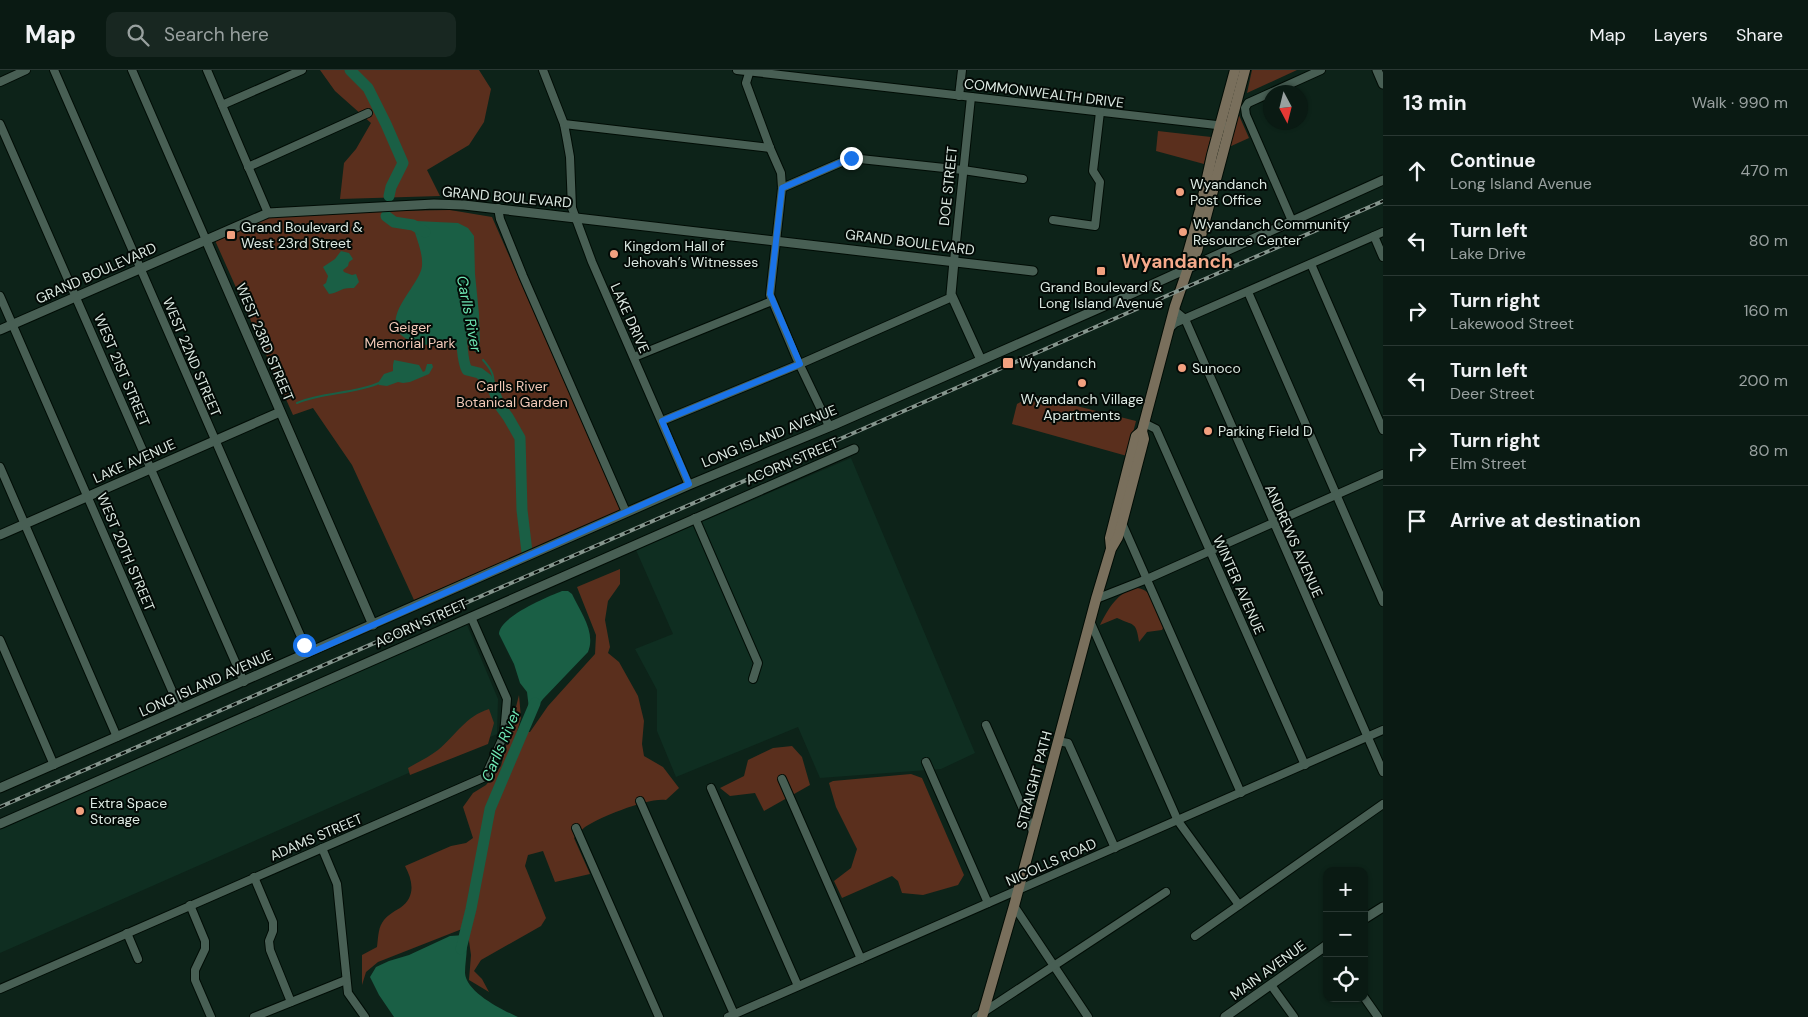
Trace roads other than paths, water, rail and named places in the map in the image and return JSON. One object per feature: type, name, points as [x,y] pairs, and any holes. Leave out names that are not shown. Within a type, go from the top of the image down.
[{"type":"main road","name":"STRAIGHT PATH","points":[[1225,126],[1235,70]]},
{"type":"main road","name":"STRAIGHT PATH","points":[[980,1015],[1014,906],[1096,599],[1111,549],[1118,537],[1122,523],[1144,439],[1143,427],[1174,310],[1188,268],[1187,256],[1225,126],[1245,70]]},
{"type":"main road","name":"STRAIGHT PATH","points":[[1111,549],[1110,538],[1136,436],[1143,427]]},
{"type":"street","points":[[0,82],[26,70]]},
{"type":"street","name":"WEST 22ND STREET","points":[[54,70],[308,654]]},
{"type":"street","name":"WEST 23RD STREET","points":[[132,70],[373,625]]},
{"type":"street","points":[[206,70],[268,213]]},
{"type":"street","points":[[222,105],[302,70]]},
{"type":"street","name":"LAKE DRIVE","points":[[543,70],[564,124],[570,157],[572,208],[592,262],[689,484]]},
{"type":"street","name":"COMMONWEALTH DRIVE","points":[[737,70],[1225,126]]},
{"type":"street","points":[[959,96],[962,70]]},
{"type":"street","points":[[1292,221],[1246,115],[1245,108],[1248,103],[1321,70]]},
{"type":"street","points":[[1377,70],[1383,84]]},
{"type":"street","points":[[750,71],[746,83],[781,173],[782,188],[770,292],[772,301],[829,426]]},
{"type":"street","name":"DOE STREET","points":[[971,97],[951,294],[981,360]]},
{"type":"street","points":[[1054,220],[1095,226],[1100,182],[1093,171],[1100,112]]},
{"type":"street","points":[[248,167],[368,113]]},
{"type":"street","name":"WEST 21ST STREET","points":[[0,124],[244,682]]},
{"type":"street","points":[[564,124],[770,148]]},
{"type":"street","points":[[782,188],[851,158],[963,170],[1023,179]]},
{"type":"street","name":"LONG ISLAND AVENUE","points":[[0,788],[308,654],[689,484],[981,360],[1383,180]]},
{"type":"street","name":"GRAND BOULEVARD","points":[[0,330],[268,213],[456,204],[1033,271]]},
{"type":"street","points":[[498,208],[500,219],[523,276],[626,512]]},
{"type":"street","points":[[1169,330],[1174,323],[1383,232]]},
{"type":"street","points":[[1374,236],[1383,257]]},
{"type":"street","points":[[1311,264],[1383,430]]},
{"type":"street","points":[[1248,292],[1383,602]]},
{"type":"street","name":"WEST 20TH STREET","points":[[0,296],[180,709]]},
{"type":"street","points":[[662,421],[800,364],[952,297]]},
{"type":"street","points":[[634,357],[772,301]]},
{"type":"street","points":[[1174,310],[1185,319]]},
{"type":"street","name":"ANDREWS AVENUE","points":[[1185,319],[1383,772]]},
{"type":"street","name":"LAKE AVENUE","points":[[0,535],[280,412]]},
{"type":"street","name":"WINTER AVENUE","points":[[1143,427],[1156,429],[1305,765]]},
{"type":"street","name":"ACORN STREET","points":[[0,824],[854,449]]},
{"type":"street","points":[[0,467],[117,737]]},
{"type":"street","points":[[1096,599],[1147,579],[1383,474]]},
{"type":"street","points":[[695,518],[758,663],[753,679]]},
{"type":"street","points":[[1122,523],[1241,793]]},
{"type":"street","name":"ADAMS STREET","points":[[0,989],[485,777],[504,735],[507,699],[471,616]]},
{"type":"street","points":[[1090,621],[1178,821],[1239,905]]},
{"type":"street","points":[[0,640],[54,765]]},
{"type":"street","points":[[986,725],[1034,834]]},
{"type":"street","name":"NICOLLS ROAD","points":[[731,1016],[1383,730]]},
{"type":"street","points":[[1058,741],[1068,744],[1115,848]]},
{"type":"street","points":[[926,762],[988,903]]},
{"type":"street","points":[[782,779],[861,959]]},
{"type":"street","points":[[711,788],[798,986]]},
{"type":"street","points":[[640,801],[731,1016]]},
{"type":"street","points":[[1195,936],[1383,804]]},
{"type":"street","points":[[576,828],[659,1017]]},
{"type":"street","points":[[322,848],[337,884],[348,993],[365,1017]]},
{"type":"street","points":[[254,877],[273,922],[273,931],[269,940],[270,950],[291,1002]]},
{"type":"street","points":[[980,1015],[1054,964],[1166,892]]},
{"type":"street","points":[[190,906],[206,941],[205,949],[195,970],[195,980],[210,1017]]},
{"type":"street","points":[[1014,906],[1088,1017]]},
{"type":"street","points":[[1368,916],[1383,907]]},
{"type":"street","points":[[127,933],[138,959]]},
{"type":"street","name":"MAIN AVENUE","points":[[1225,1017],[1323,947]]},
{"type":"street","points":[[258,1016],[346,980]]},
{"type":"street","points":[[1271,985],[1294,1017]]},
{"type":"street","points":[[1368,1002],[1378,1017]]},
{"type":"water","points":[[416,221],[458,223],[468,228],[474,236],[480,342],[477,352],[475,352],[466,338],[462,340],[466,351],[464,353],[451,348],[411,341],[405,338],[398,330],[396,322],[398,312],[402,302],[420,274],[422,266],[413,225]]},
{"type":"water","points":[[341,251],[349,253],[353,259],[343,270],[344,272],[352,275],[356,274],[359,282],[354,288],[346,288],[329,294],[323,285],[326,283],[328,276],[323,267],[335,259]]},
{"type":"water","points":[[394,360],[419,365],[423,372],[427,364],[432,364],[433,367],[429,374],[410,382],[398,382],[387,386],[379,385],[378,383],[384,374],[393,371]]},
{"type":"water","points":[[562,591],[568,591],[572,594],[589,630],[590,645],[588,652],[543,699],[530,717],[527,692],[520,683],[514,664],[499,634],[507,621],[525,608]]},
{"type":"water","points":[[465,935],[467,949],[465,973],[471,987],[486,1000],[518,1017],[394,1017],[379,995],[370,977],[376,967],[409,955],[450,936]]},
{"type":"waterway","name":"Carlls River","points":[[350,70],[368,88],[403,163],[391,187],[389,196]]},
{"type":"waterway","name":"Carlls River","points":[[386,216],[394,222],[413,225],[425,232]]},
{"type":"waterway","name":"Carlls River","points":[[461,338],[463,359],[467,370],[479,373],[487,379],[500,406],[520,438],[522,510],[527,552]]},
{"type":"waterway","points":[[483,360],[492,373],[494,380],[493,389]]},
{"type":"waterway","points":[[297,403],[307,399],[369,387],[379,383]]},
{"type":"waterway","name":"Carlls River","points":[[461,949],[471,909],[490,809],[535,703]]},
{"type":"railway","points":[[0,807],[1383,201]]},
{"type":"place","name":"Wyandanch Post Office","points":[[1180,192]]},
{"type":"place","name":"Wyandanch Community Resource Center","points":[[1183,232]]},
{"type":"place","name":"Grand Boulevard & West 23rd Street","points":[[231,235]]},
{"type":"place","name":"Kingdom Hall of Jehovah’s Witnesses","points":[[614,254]]},
{"type":"place","name":"Grand Boulevard & Long Island Avenue","points":[[1101,271]]},
{"type":"place","name":"Wyandanch","points":[[1008,363]]},
{"type":"place","name":"Sunoco","points":[[1182,368]]},
{"type":"place","name":"Wyandanch Village Apartments","points":[[1082,383]]},
{"type":"place","name":"Parking Field D","points":[[1208,431]]},
{"type":"place","name":"Extra Space Storage","points":[[80,811]]},
{"type":"district","name":"Wyandanch","points":[[1177,261]]},
{"type":"park label","name":"Geiger Memorial Park","points":[[410,336]]},
{"type":"park label","name":"Carlls River Botanical Garden","points":[[512,394]]}]
